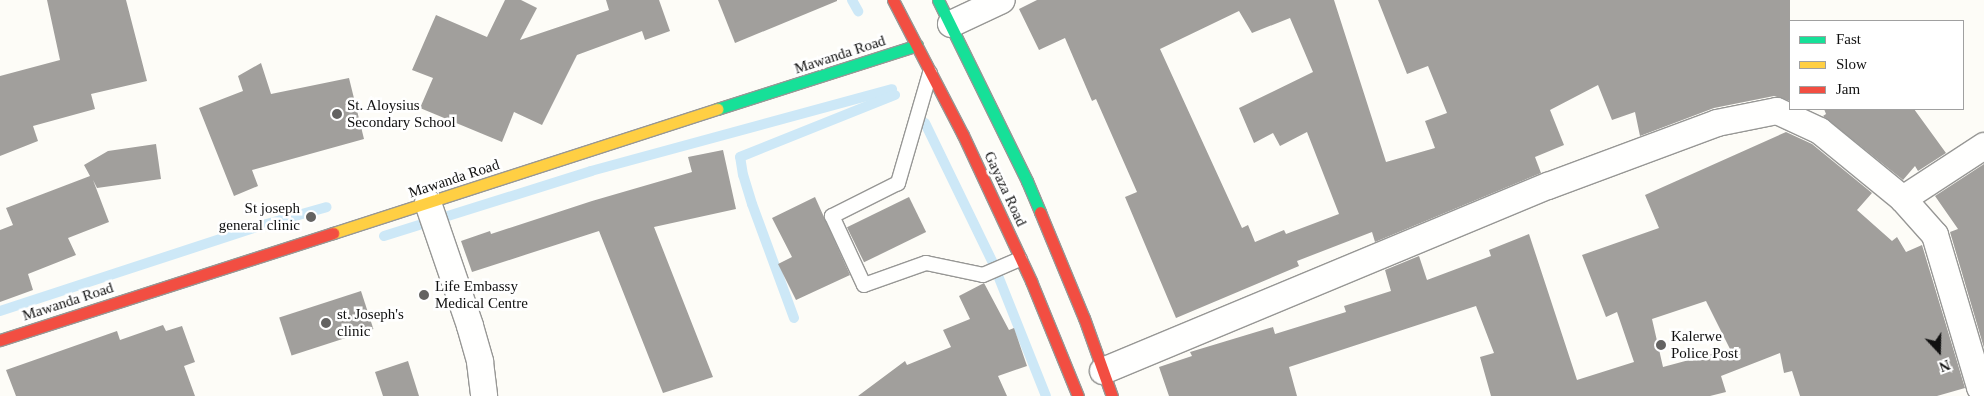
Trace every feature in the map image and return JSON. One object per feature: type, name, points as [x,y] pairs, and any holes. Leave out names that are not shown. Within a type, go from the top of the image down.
[{"type":"street","name":"Gayaza Road","points":[[893,0],[931,71],[1020,259],[1078,396]]},
{"type":"street","name":"Gayaza Road","points":[[938,0],[1027,181],[1084,318],[1112,396]]},
{"type":"street","points":[[951,24],[1002,0]]},
{"type":"street","name":"Mawanda Road","points":[[0,340],[917,45]]},
{"type":"street","points":[[1103,371],[1548,186],[1717,123],[1777,111],[1820,131],[1903,199],[1935,236],[1980,387],[1984,389]]},
{"type":"street","points":[[1903,199],[1984,146]]},
{"type":"street","points":[[428,203],[470,326],[480,362],[484,396]]},
{"type":"lane","points":[[931,71],[898,183],[832,216],[864,285],[926,263],[983,275],[1020,259]]},
{"type":"building","points":[[47,0],[126,0],[147,81],[91,94],[95,109],[33,126],[38,141],[0,156],[0,76],[60,60]]},
{"type":"building","points":[[505,0],[521,0],[537,8],[520,40],[609,10],[606,0],[659,0],[670,31],[645,40],[642,31],[577,55],[542,125],[514,112],[502,142],[420,108],[433,78],[412,70],[436,15],[487,37]]},
{"type":"building","points":[[718,0],[837,0],[837,1],[735,43]]},
{"type":"building","points":[[1037,0],[1334,0],[1386,162],[1435,148],[1425,121],[1447,113],[1428,66],[1407,74],[1378,0],[1790,0],[1789,101],[1774,96],[1714,108],[1640,136],[1635,112],[1612,120],[1598,85],[1550,110],[1564,145],[1535,157],[1541,173],[1375,242],[1372,232],[1297,261],[1299,266],[1176,318],[1125,197],[1137,192],[1096,99],[1092,101],[1065,38],[1039,50],[1019,9]],"holes":[[[1239,11],[1252,33],[1290,18],[1313,72],[1239,108],[1254,143],[1273,133],[1280,146],[1307,132],[1339,214],[1286,234],[1284,230],[1255,242],[1248,225],[1242,228],[1160,49]]]},
{"type":"building","points":[[261,63],[271,94],[349,78],[364,139],[252,170],[258,186],[234,196],[199,108],[243,91],[238,76]]},
{"type":"building","points":[[1824,110],[1915,110],[1946,153],[1918,171],[1915,166],[1903,180],[1823,116],[1826,114]]},
{"type":"building","points":[[1786,132],[1812,144],[1872,193],[1857,210],[1892,241],[1897,237],[1906,252],[1922,245],[1965,388],[1937,396],[1800,396],[1792,371],[1784,373],[1780,353],[1721,376],[1726,392],[1710,396],[1491,396],[1480,357],[1494,353],[1476,306],[1289,367],[1297,396],[1169,396],[1159,367],[1192,356],[1190,352],[1273,327],[1275,334],[1346,312],[1344,306],[1391,291],[1385,270],[1419,256],[1427,280],[1491,256],[1489,250],[1529,234],[1577,380],[1634,362],[1617,312],[1606,317],[1582,255],[1659,228],[1645,195]],"holes":[[[1706,301],[1730,349],[1663,367],[1652,319]]]},
{"type":"building","points":[[156,144],[161,179],[97,188],[93,180],[109,222],[68,238],[76,255],[28,274],[33,290],[0,302],[0,230],[13,225],[6,208],[90,176],[84,165],[108,151]]},
{"type":"building","points":[[723,150],[736,209],[654,227],[713,377],[663,393],[599,231],[472,272],[461,241],[490,231],[491,234],[592,201],[692,172],[688,157]]},
{"type":"building","points":[[1984,164],[1984,348],[1950,232],[1958,229],[1935,196]]},
{"type":"building","points":[[815,197],[850,275],[796,300],[778,264],[792,257],[772,218]]},
{"type":"building","points":[[909,197],[926,232],[864,262],[847,227]]},
{"type":"building","points":[[984,283],[1009,330],[1014,328],[1027,366],[998,376],[1007,396],[858,396],[905,361],[907,365],[951,347],[943,330],[970,319],[959,296]]},
{"type":"building","name":"st. Joseph's clinic","points":[[361,291],[373,329],[292,356],[279,318]]},
{"type":"building","points":[[163,325],[166,331],[182,326],[195,362],[184,366],[195,396],[16,396],[6,370],[117,331],[120,340]]},
{"type":"building","points":[[408,361],[419,396],[383,396],[375,372]]},
{"type":"waterway","points":[[852,0],[858,11]]},
{"type":"waterway","points":[[384,236],[591,171],[892,89]]},
{"type":"waterway","points":[[794,318],[752,204],[743,175],[740,157],[895,95]]},
{"type":"waterway","points":[[925,123],[993,263],[1046,396]]},
{"type":"waterway","points":[[0,311],[263,225],[327,207]]},
{"type":"traffic: fast","points":[[938,0],[1027,181],[1040,212]]},
{"type":"traffic: fast","points":[[717,109],[917,45]]},
{"type":"traffic: slow","points":[[333,233],[717,109]]},
{"type":"traffic: jam","points":[[893,0],[963,135],[1031,281],[1078,396]]},
{"type":"traffic: jam","points":[[1040,212],[1084,318],[1112,396]]},
{"type":"traffic: jam","points":[[0,340],[333,233]]},
{"type":"place","name":"St. Aloysius Secondary School","points":[[337,114]]},
{"type":"place","name":"St joseph general clinic","points":[[311,217]]},
{"type":"place","name":"Life Embassy Medical Centre","points":[[424,295]]},
{"type":"place","name":"st. Joseph's clinic","points":[[326,323]]},
{"type":"place","name":"Kalerwe Police Post","points":[[1661,345]]}]
